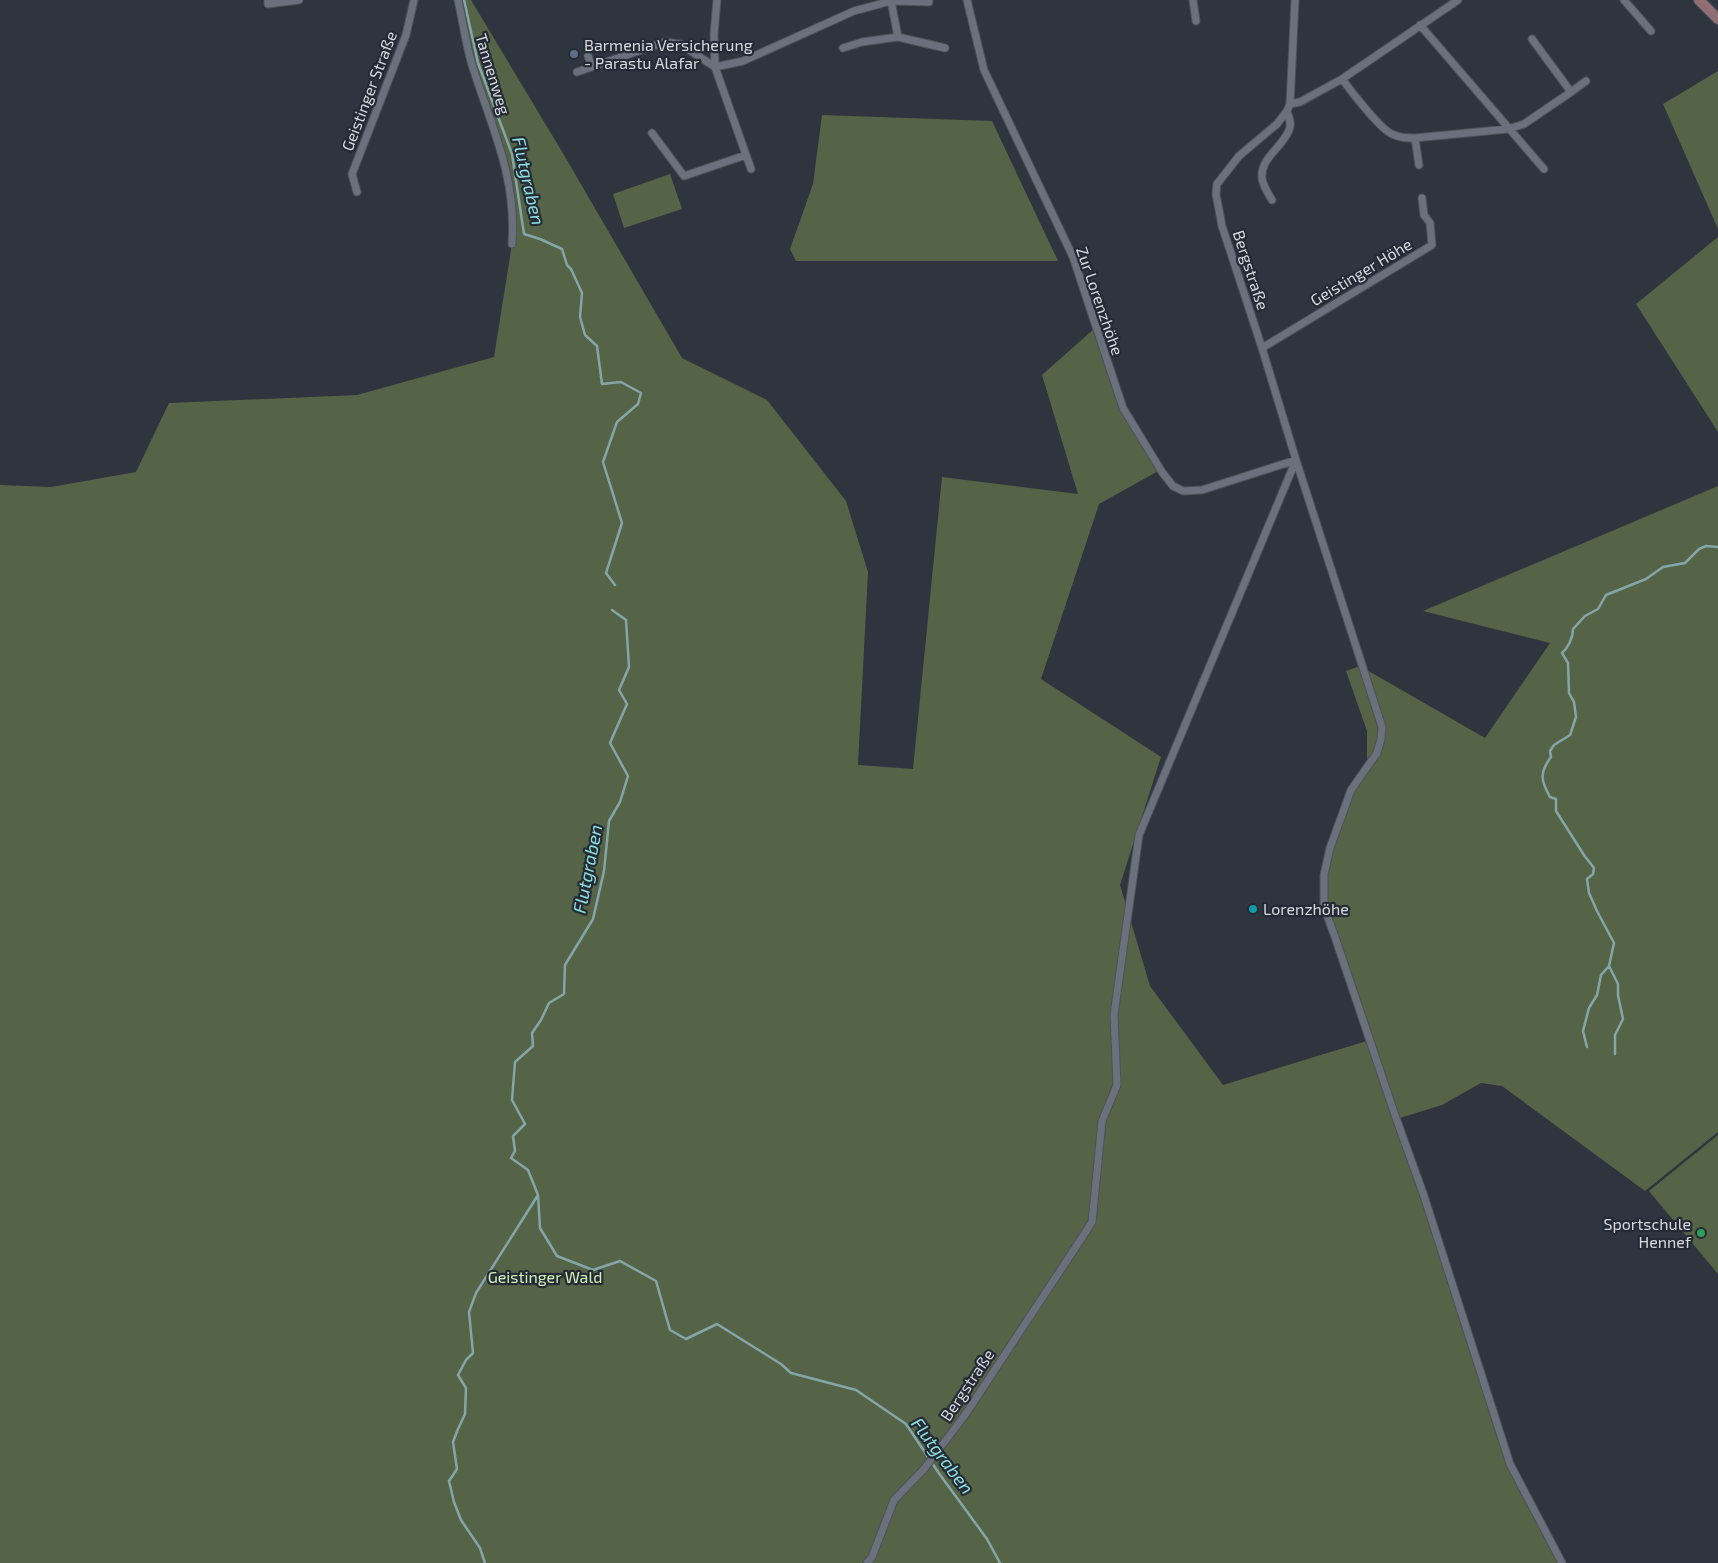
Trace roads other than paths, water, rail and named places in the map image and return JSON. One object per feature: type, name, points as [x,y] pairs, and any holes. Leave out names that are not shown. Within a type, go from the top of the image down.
[{"type":"main road","points":[[1699,0],[1718,19]]},
{"type":"street","points":[[268,2],[299,0]]},
{"type":"street","name":"Geistinger Straße","points":[[357,192],[352,174],[406,35],[414,0]]},
{"type":"street","name":"Tannenweg","points":[[458,0],[473,66],[506,167],[513,222],[512,244]]},
{"type":"street","points":[[716,0],[715,67],[751,169]]},
{"type":"street","name":"Zur Lorenzhöhe","points":[[967,0],[984,70],[1073,257],[1123,408],[1162,472],[1173,486],[1184,491],[1202,490],[1296,460]]},
{"type":"street","points":[[1193,0],[1196,21]]},
{"type":"street","points":[[1272,200],[1264,185],[1262,176],[1264,166],[1289,131],[1291,123],[1289,107],[1295,0]]},
{"type":"street","points":[[1289,107],[1342,79],[1458,0]]},
{"type":"street","points":[[1624,0],[1651,31]]},
{"type":"street","points":[[892,2],[898,37]]},
{"type":"street","points":[[577,72],[665,42],[680,44],[715,67],[743,61],[854,10],[892,2],[929,2]]},
{"type":"street","points":[[1420,25],[1508,129],[1544,168]]},
{"type":"street","points":[[843,48],[862,42],[898,37],[945,48]]},
{"type":"street","points":[[1532,39],[1570,92]]},
{"type":"street","points":[[588,56],[592,67]]},
{"type":"street","points":[[1342,79],[1353,94],[1390,134],[1416,138],[1508,129],[1524,124],[1586,81]]},
{"type":"street","name":"Bergstraße","points":[[1289,107],[1277,124],[1239,156],[1217,184],[1216,194],[1222,226],[1382,727],[1377,753],[1351,790],[1330,848],[1324,875],[1324,907],[1424,1196],[1510,1464],[1562,1563]]},
{"type":"street","points":[[652,133],[684,176],[746,155]]},
{"type":"street","points":[[1416,138],[1418,165]]},
{"type":"street","name":"Geistinger Höhe","points":[[1262,348],[1432,245],[1430,223],[1424,215],[1422,198]]},
{"type":"street","name":"Bergstraße","points":[[867,1563],[872,1557],[894,1500],[924,1469],[965,1415],[1092,1222],[1102,1122],[1117,1085],[1114,1015],[1139,835],[1296,460]]},
{"type":"waterway","name":"Flutgraben","points":[[464,0],[478,63],[512,154],[524,234],[562,249],[567,265],[571,269],[582,293],[580,317],[585,335],[597,346],[602,384],[621,382],[641,393],[638,404],[617,422],[603,462],[622,523],[606,573],[615,585]]},
{"type":"waterway","points":[[1615,1054],[1615,1035],[1623,1019],[1618,995],[1618,984],[1609,966],[1614,943],[1589,893],[1587,879],[1593,874],[1594,868],[1556,811],[1556,799],[1550,797],[1543,782],[1543,772],[1551,757],[1550,751],[1554,745],[1570,735],[1576,717],[1574,702],[1569,693],[1568,663],[1562,653],[1570,642],[1573,629],[1585,616],[1598,609],[1606,595],[1646,579],[1663,567],[1685,563],[1699,549],[1706,546],[1718,547]]},
{"type":"waterway","name":"Flutgraben","points":[[612,610],[626,620],[629,667],[619,690],[627,704],[610,743],[628,776],[620,802],[609,821],[604,871],[593,919],[565,965],[564,994],[549,1003],[532,1033],[533,1046],[515,1062],[512,1100],[525,1124],[513,1136],[515,1151],[511,1158],[528,1170],[538,1195],[540,1228],[557,1256],[593,1270],[620,1261],[656,1281],[670,1330],[686,1339],[717,1324],[781,1364],[791,1373],[856,1390],[906,1424],[987,1539],[1000,1563]]},
{"type":"waterway","points":[[1587,1047],[1583,1031],[1589,1008],[1597,995],[1601,975],[1609,966]]},
{"type":"waterway","points":[[485,1563],[480,1548],[461,1520],[449,1481],[457,1469],[453,1442],[465,1414],[466,1388],[458,1375],[466,1360],[473,1353],[469,1312],[476,1293],[538,1195]]},
{"type":"place","name":"Barmenia Versicherung - Parastu Alafar","points":[[574,54]]},
{"type":"place","name":"Lorenzhöhe","points":[[1253,909]]},
{"type":"place","name":"Sportschule Hennef","points":[[1701,1233]]},
{"type":"park label","name":"Geistinger Wald","points":[[545,1277]]}]
